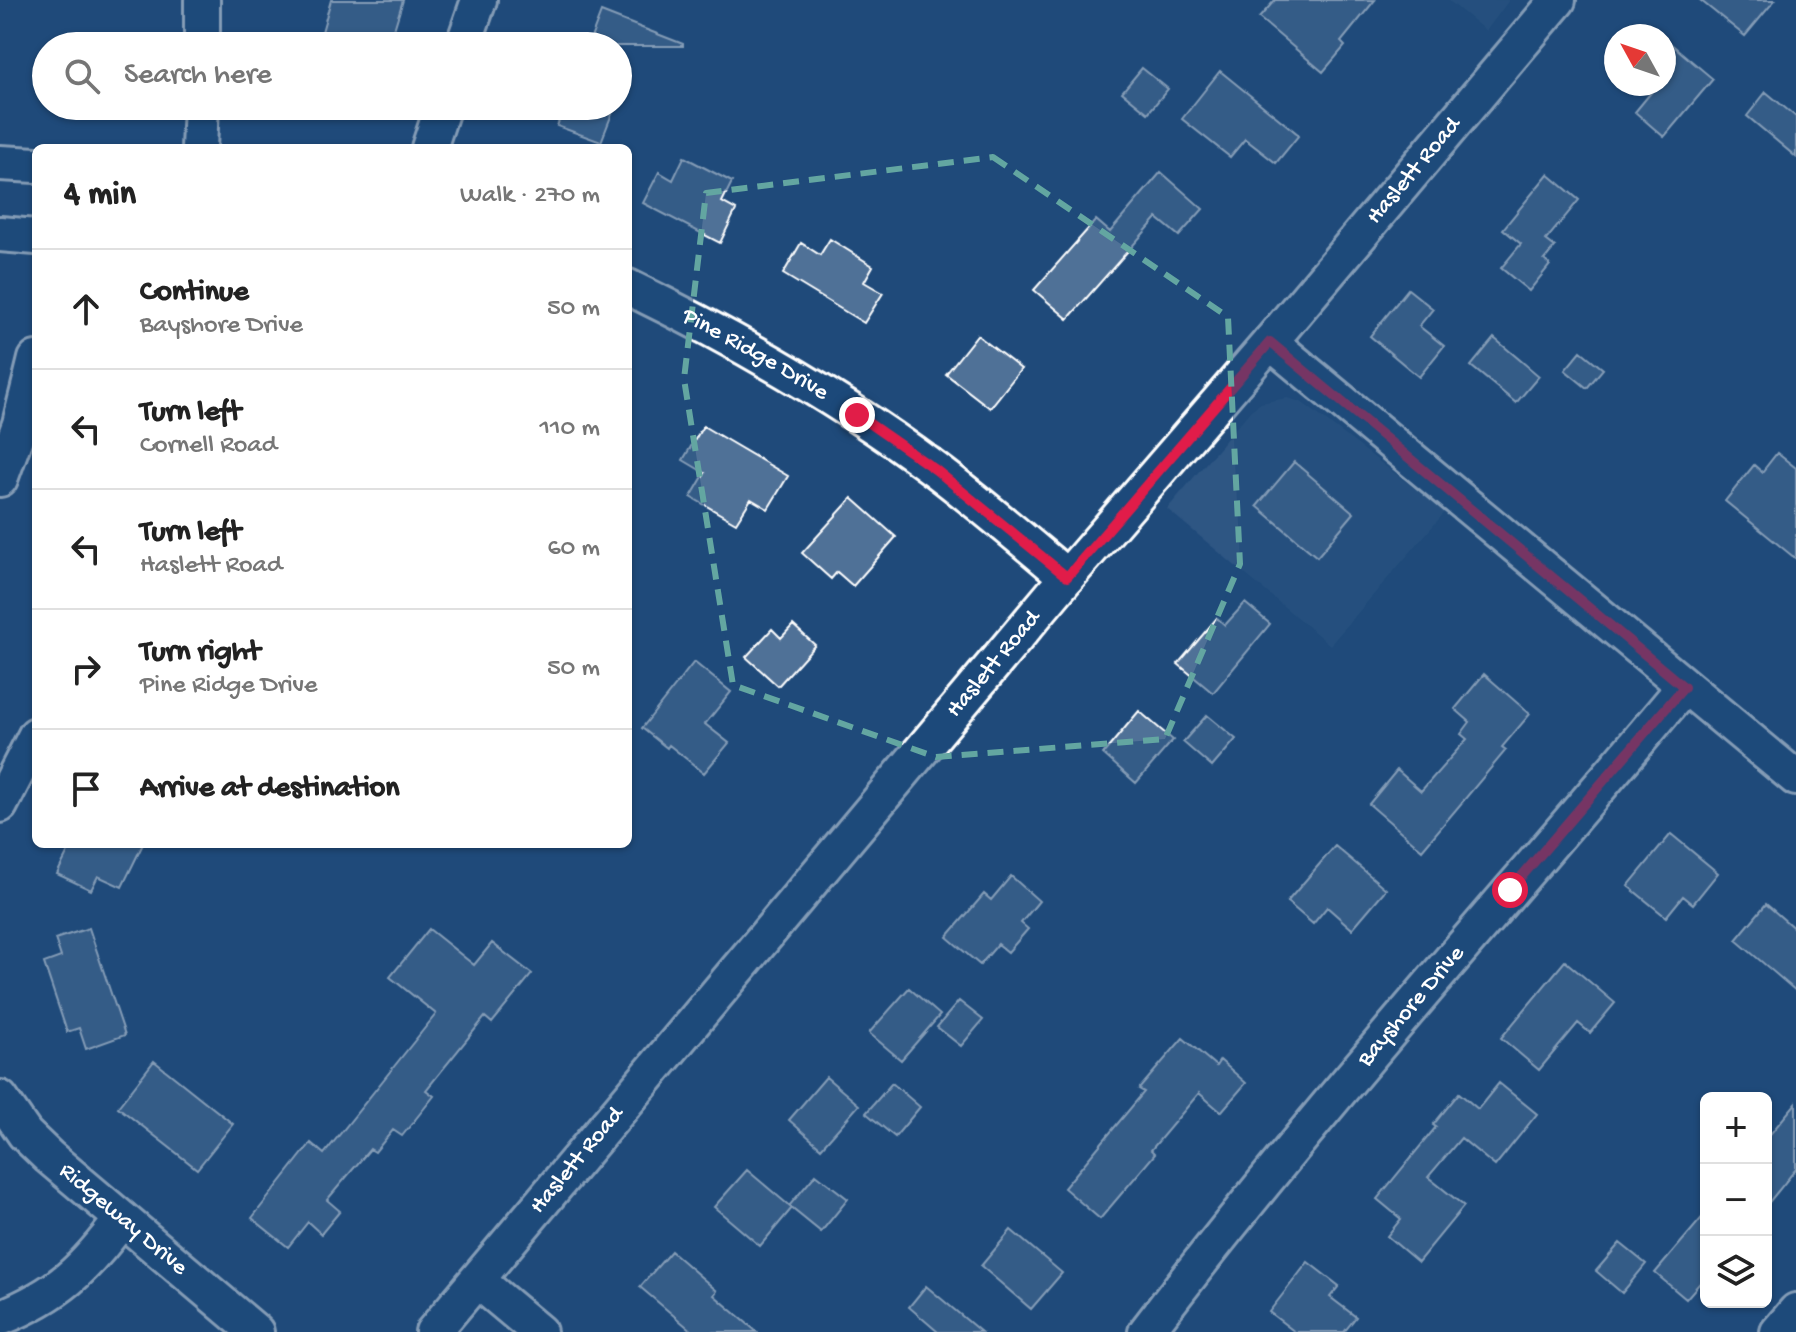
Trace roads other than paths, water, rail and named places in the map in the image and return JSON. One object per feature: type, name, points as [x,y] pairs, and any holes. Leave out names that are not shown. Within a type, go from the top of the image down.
[{"type":"street","points":[[202,0],[202,32]]},
{"type":"street","points":[[468,32],[479,0]]},
{"type":"street","name":"Haslett Road","points":[[433,1332],[1067,577],[1558,0]]},
{"type":"street","points":[[199,144],[200,120]]},
{"type":"street","points":[[430,144],[438,120]]},
{"type":"street","points":[[0,163],[32,165]]},
{"type":"street","points":[[0,234],[32,237]]},
{"type":"street","name":"Pine Ridge Drive","points":[[632,289],[777,365],[857,415],[936,470],[1067,577]]},
{"type":"street","points":[[1270,342],[1796,778]]},
{"type":"street","points":[[0,479],[20,424],[32,375]]},
{"type":"street","name":"Bayshore Drive","points":[[1146,1332],[1200,1261],[1440,973],[1684,687]]},
{"type":"street","points":[[0,805],[32,743]]},
{"type":"street","name":"Ridgeway Drive","points":[[0,1098],[25,1134],[256,1332]]},
{"type":"street","points":[[0,1318],[71,1280],[122,1219]]},
{"type":"street","points":[[478,1281],[539,1332]]},
{"type":"street","points":[[1778,1332],[1796,1311]]}]
